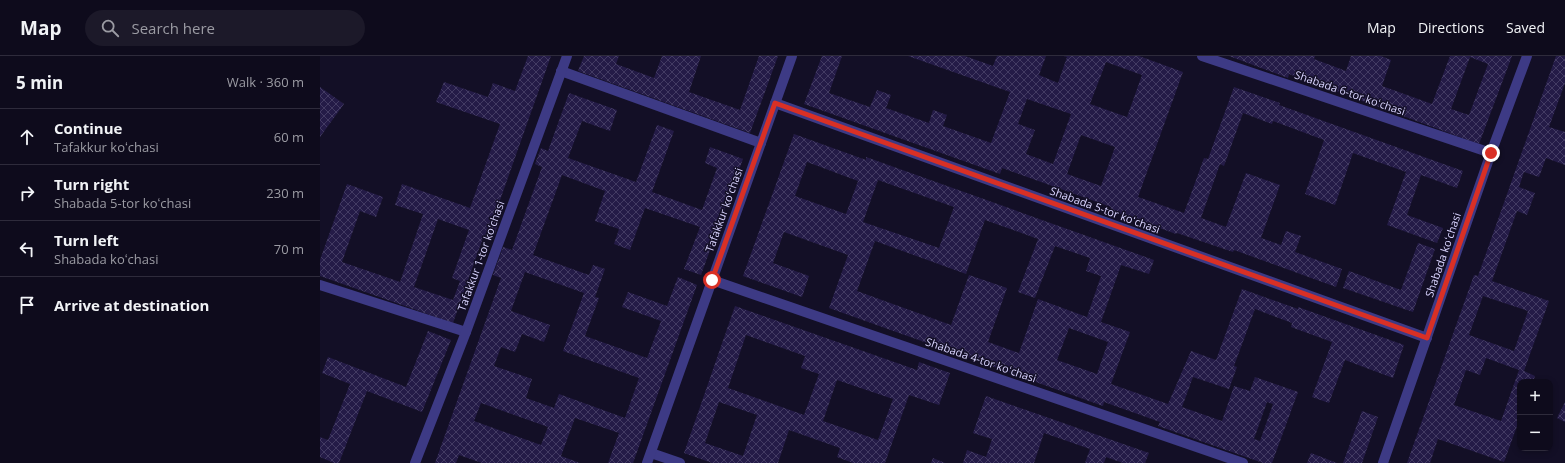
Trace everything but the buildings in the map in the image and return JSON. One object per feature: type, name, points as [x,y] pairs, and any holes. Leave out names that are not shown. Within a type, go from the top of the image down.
[{"type":"street","name":"Tafakkur 1-tor koʻchasi","points":[[415,463],[466,332],[566,56]]},
{"type":"street","name":"Tafakkur koʻchasi","points":[[647,463],[792,56]]},
{"type":"street","name":"Shabada 6-tor koʻchasi","points":[[1202,56],[1491,153]]},
{"type":"street","name":"Shabada koʻchasi","points":[[1383,463],[1491,153],[1527,56]]},
{"type":"street","points":[[561,71],[761,143]]},
{"type":"street","name":"Shabada 5-tor koʻchasi","points":[[775,103],[1427,338]]},
{"type":"street","name":"Shabada 4-tor koʻchasi","points":[[712,280],[1243,463]]},
{"type":"street","points":[[320,285],[466,332]]},
{"type":"street","points":[[651,453],[680,463]]},
{"type":"route","points":[[712,280],[775,103],[1427,338],[1491,153]]}]
